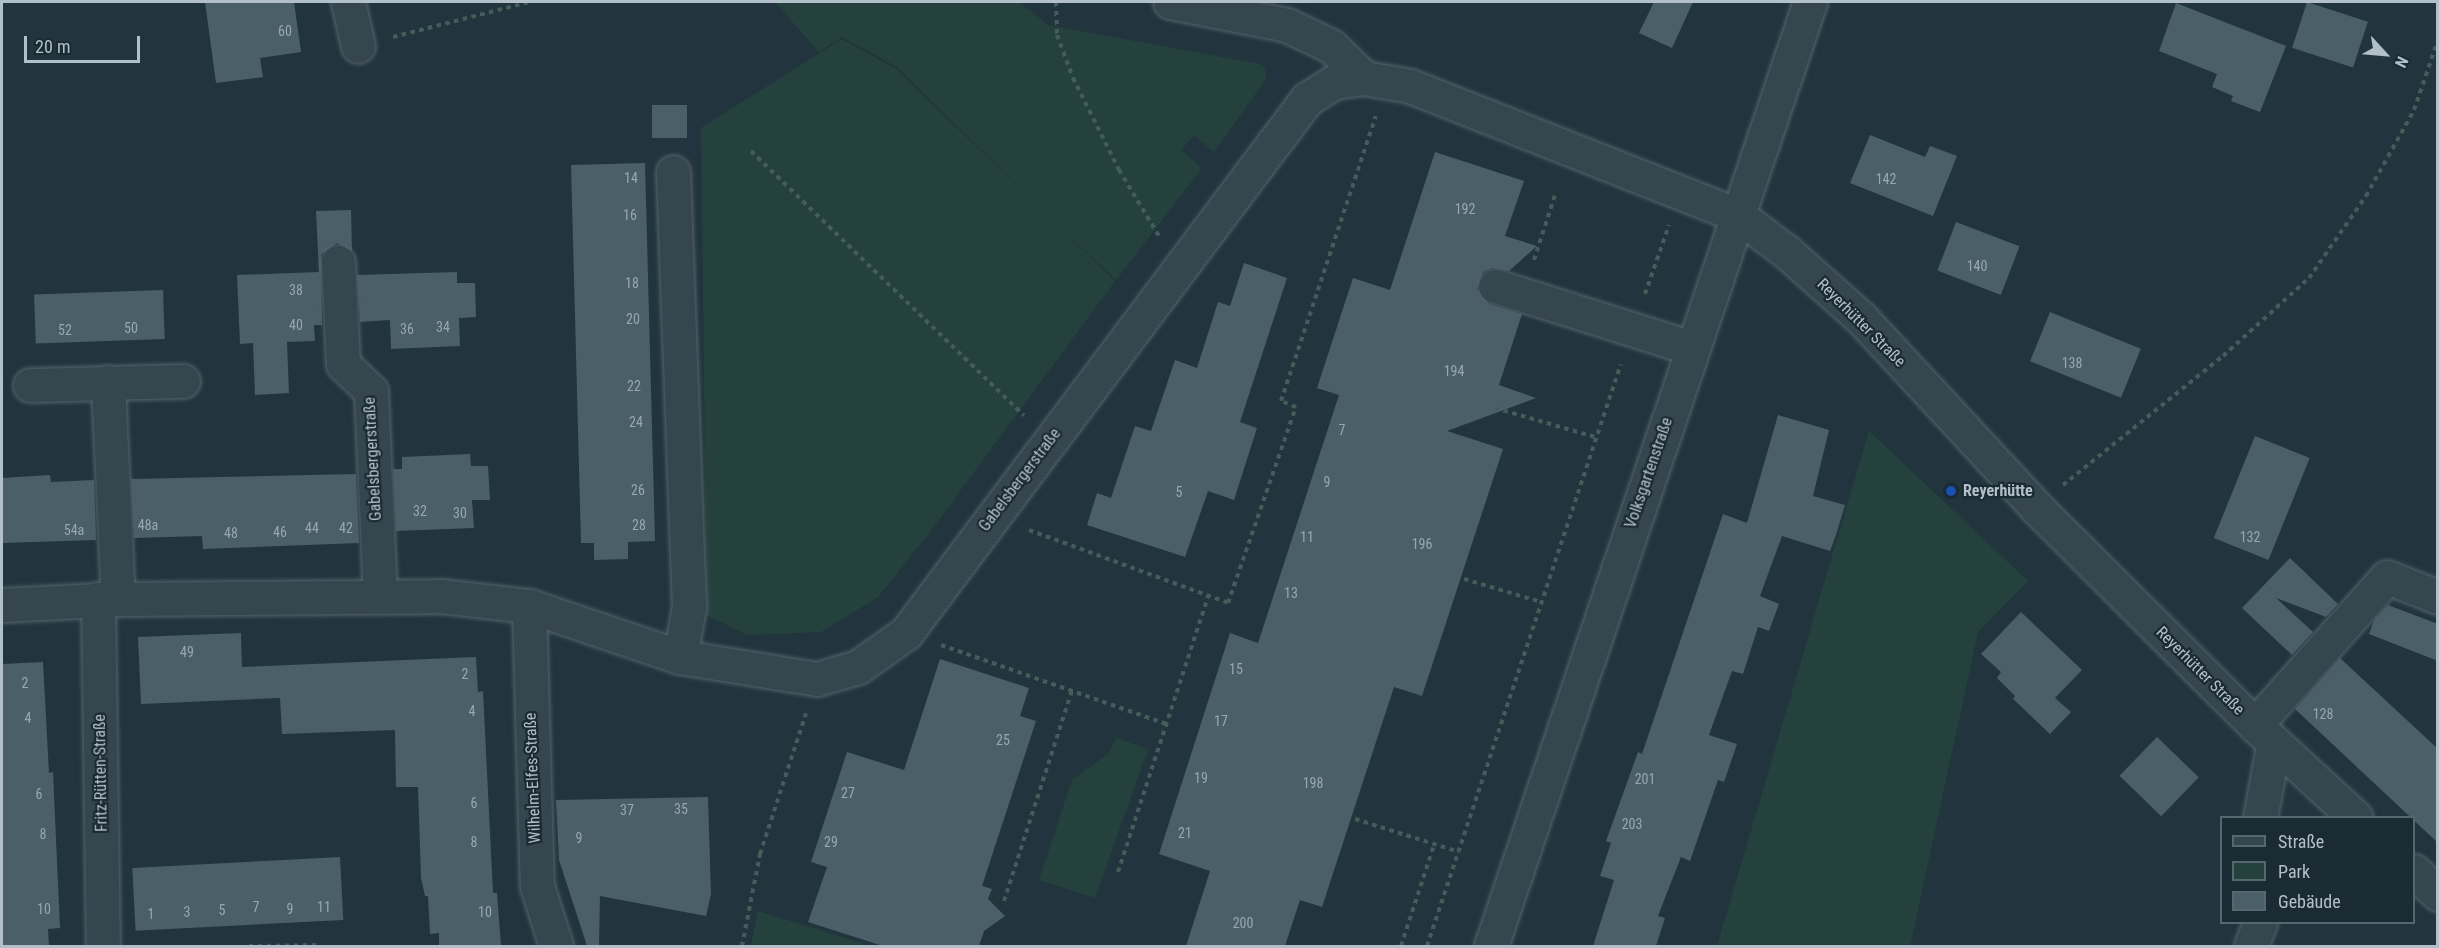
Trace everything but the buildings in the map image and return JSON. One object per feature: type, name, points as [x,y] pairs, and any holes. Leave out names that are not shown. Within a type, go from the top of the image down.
[{"type":"street","points":[[348,2],[358,46]]},
{"type":"street","name":"Reyerhütter Straße","points":[[1170,2],[1287,25],[1331,46],[1376,80]]},
{"type":"street","name":"Volksgartenstraße","points":[[1491,946],[1810,2]]},
{"type":"street","name":"Reyerhütter Straße","points":[[1278,134],[1307,99],[1334,82],[1376,80],[1410,86],[1738,215],[1788,253],[1862,319],[2036,507],[2265,734],[2354,816]]},
{"type":"street","name":"Gabelsbergerstraße","points":[[2,604],[108,599],[441,596],[529,606],[680,657],[817,679],[858,667],[906,633],[1278,134]]},
{"type":"street","points":[[673,172],[689,607],[680,657]]},
{"type":"street","name":"Gabelsbergerstraße","points":[[338,262],[343,364],[371,391],[380,596]]},
{"type":"street","points":[[1495,286],[1692,348]]},
{"type":"street","points":[[30,385],[183,381]]},
{"type":"street","points":[[108,382],[108,599]]},
{"type":"street","name":"Reyerhütter Straße","points":[[2265,734],[2387,577],[2438,597]]},
{"type":"street","name":"Fritz-Rütten-Straße","points":[[104,946],[108,599]]},
{"type":"street","name":"Wilhelm-Elfes-Straße","points":[[529,606],[537,886],[556,946]]},
{"type":"street","points":[[2260,816],[2265,734]]},
{"type":"street","points":[[2415,872],[2438,894]]},
{"type":"street","points":[[2240,946],[2241,924]]},
{"type":"street","points":[[2251,946],[2259,924]]},
{"type":"path","points":[[358,46],[529,2]]},
{"type":"path","points":[[1056,2],[1057,35],[1085,103],[1154,231],[1183,260]]},
{"type":"path","points":[[2036,507],[2223,356],[2309,278],[2366,196],[2414,110],[2438,40]]},
{"type":"path","points":[[991,517],[1228,603],[1296,407],[1281,401],[1376,80]]},
{"type":"path","points":[[751,151],[1050,441]]},
{"type":"path","points":[[1427,946],[1595,437],[1680,192]]},
{"type":"path","points":[[1532,267],[1555,195]]},
{"type":"path","points":[[1495,408],[1595,437]]},
{"type":"path","points":[[1464,579],[1541,602]]},
{"type":"path","points":[[1118,872],[1208,596]]},
{"type":"path","points":[[906,633],[1167,724]]},
{"type":"path","points":[[742,946],[760,854],[817,679]]},
{"type":"path","points":[[1004,901],[1072,691]]},
{"type":"path","points":[[1355,819],[1459,852]]},
{"type":"path","points":[[1401,946],[1434,845]]},
{"type":"path","points":[[249,946],[320,945]]},
{"type":"green space","points":[[775,2],[1019,2],[1048,25],[1260,64],[1265,68],[1266,79],[1214,152],[1194,135],[1181,150],[1202,168],[1116,280],[1045,213],[1115,281],[929,533],[878,597],[821,632],[747,635],[707,615],[701,128],[842,39],[896,69],[1039,207],[897,67],[842,37],[819,52]]},
{"type":"green space","points":[[1869,431],[2028,581],[1978,632],[1910,946],[1717,946]]},
{"type":"green space","points":[[1116,738],[1148,749],[1095,898],[1039,880],[1072,780],[1109,753]]},
{"type":"green space","points":[[758,911],[871,946],[751,946]]},
{"type":"place","name":"Reyerhütte","points":[[1951,491]]}]
